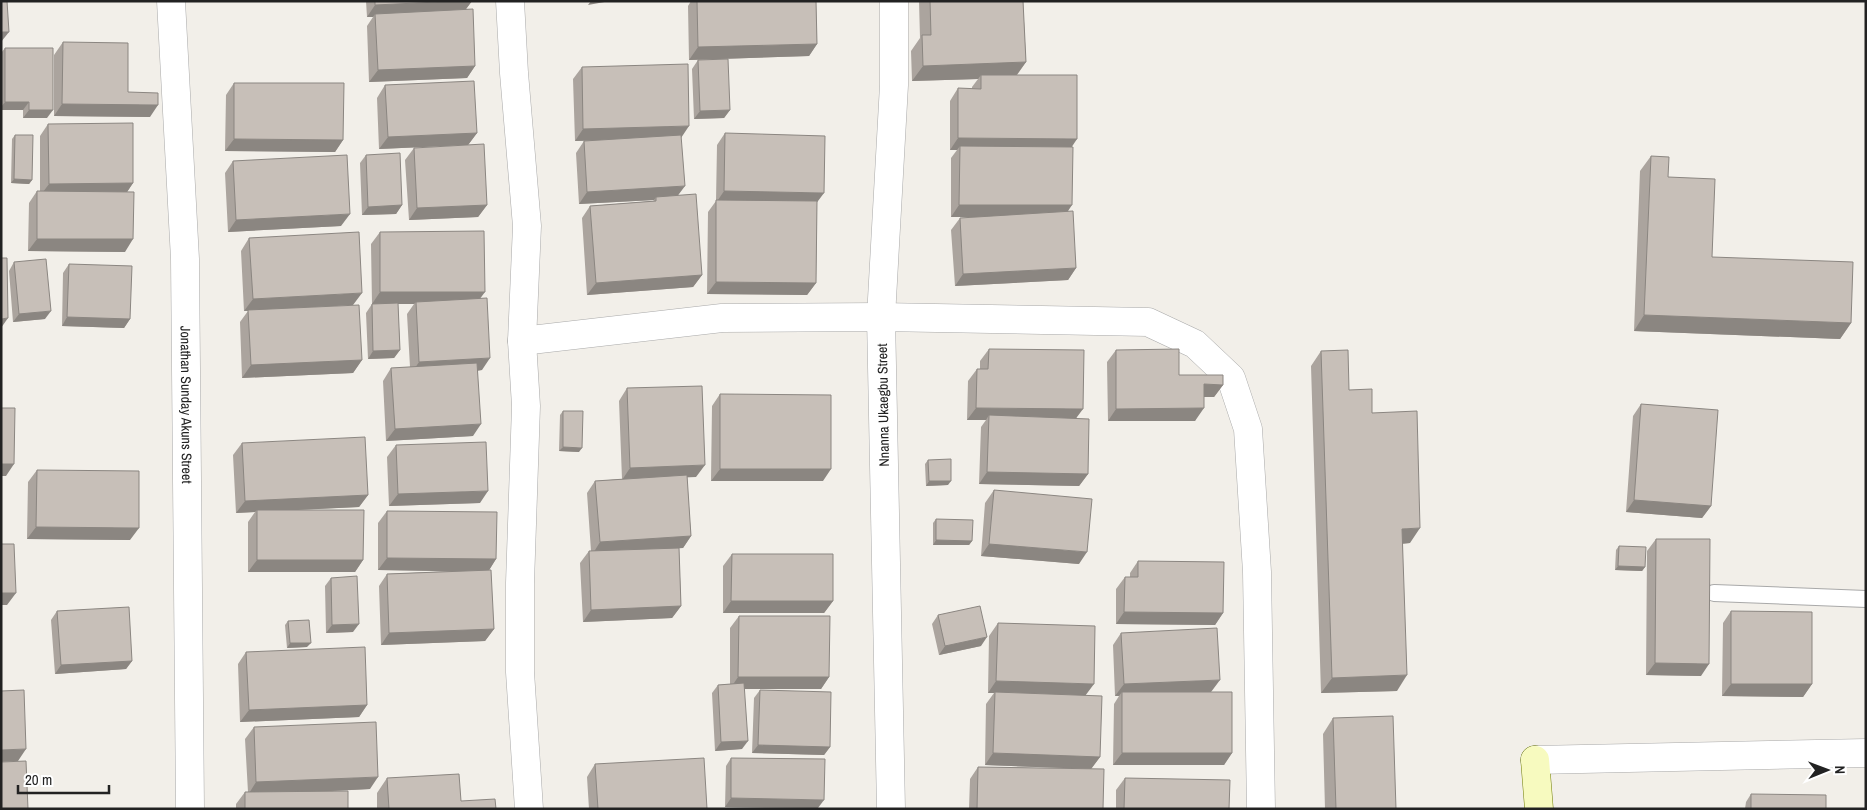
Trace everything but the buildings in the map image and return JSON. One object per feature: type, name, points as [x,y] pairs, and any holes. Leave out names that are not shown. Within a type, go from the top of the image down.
[{"type":"main road","points":[[1535,760],[1540,809]]},
{"type":"street","name":"Jonathan Sunday Akuns Street","points":[[170,1],[185,258],[190,809]]},
{"type":"street","points":[[510,1],[527,226],[522,340],[526,406],[520,583],[520,672],[529,809]]},
{"type":"street","name":"Nnanna Ukaegbu Street","points":[[891,809],[881,317],[894,85],[894,1]]},
{"type":"street","points":[[522,340],[722,318],[881,317],[1148,322],[1195,344],[1231,378],[1248,429],[1257,572],[1261,809]]},
{"type":"street","points":[[1535,760],[1866,753]]},
{"type":"lane","points":[[1714,593],[1866,599]]}]
